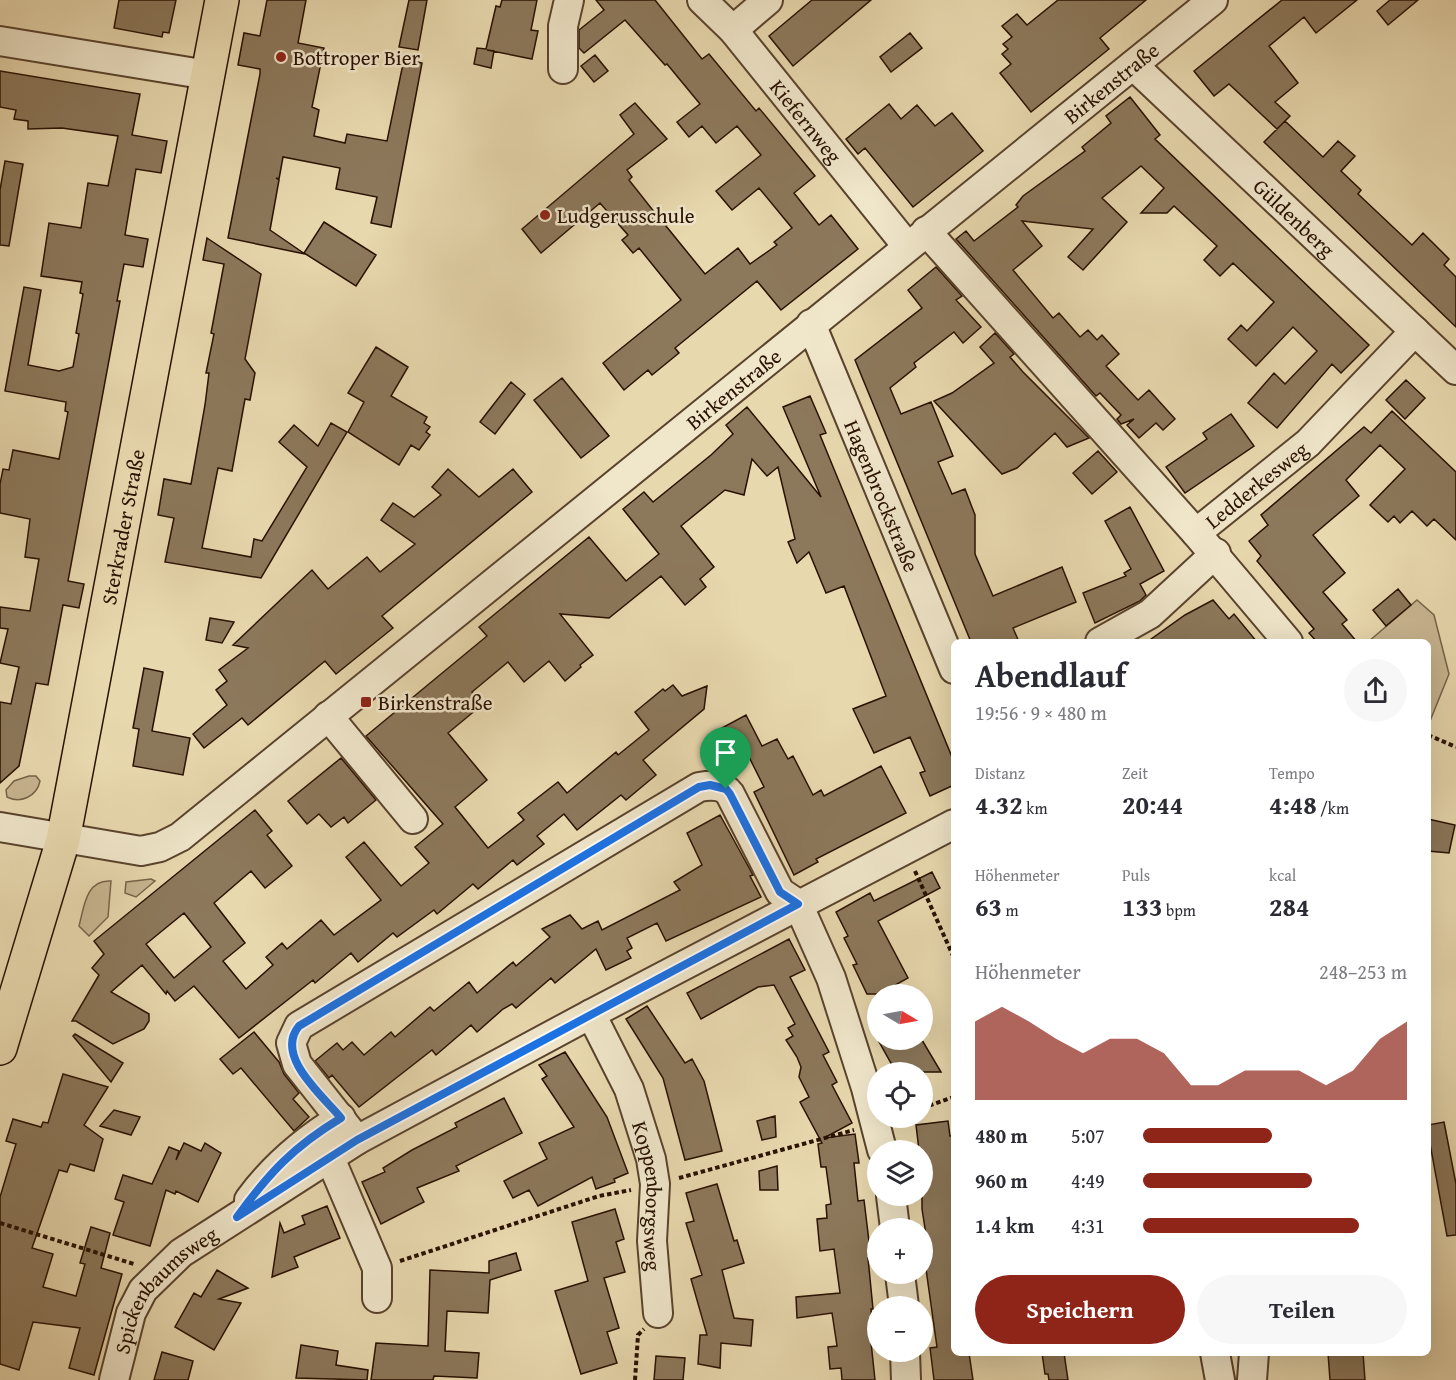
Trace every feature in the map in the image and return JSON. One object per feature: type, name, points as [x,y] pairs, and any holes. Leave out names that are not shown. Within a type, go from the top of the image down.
[{"type":"main road","name":"Sterkrader Straße","points":[[0,1048],[63,840],[222,0]]},
{"type":"street","points":[[563,69],[562,26],[569,0]]},
{"type":"street","name":"Kiefernweg","points":[[702,0],[732,30],[916,238],[1196,533]]},
{"type":"street","points":[[732,30],[768,0]]},
{"type":"street","name":"Birkenstraße","points":[[0,827],[63,840],[141,851],[160,847],[180,837],[916,238],[1213,0]]},
{"type":"street","points":[[0,41],[208,75]]},
{"type":"street","name":"Güldenberg","points":[[1133,65],[1456,370]]},
{"type":"street","name":"Hagenbrockstraße","points":[[811,324],[951,662]]},
{"type":"street","name":"Ledderkesweg","points":[[1286,639],[1216,553],[1196,533],[1308,443],[1415,331]]},
{"type":"street","points":[[1105,639],[1150,614],[1216,553]]},
{"type":"street","points":[[328,716],[413,819]]},
{"type":"street","points":[[237,1217],[263,1182],[306,1139],[349,1129],[292,1054],[292,1037],[299,1026],[699,787],[710,785],[726,789],[780,892],[798,904],[831,978],[866,1088],[879,1140]]},
{"type":"street","name":"Spickenbaumsweg","points":[[114,1380],[131,1313],[143,1290],[159,1272],[181,1253],[330,1158],[349,1129],[591,1014],[951,826]]},
{"type":"street","name":"Koppenborgsweg","points":[[591,1014],[629,1089],[651,1159],[655,1184],[652,1241],[658,1313]]},
{"type":"street","points":[[330,1158],[377,1268],[377,1299]]},
{"type":"street","points":[[1216,1356],[1220,1380]]},
{"type":"street","points":[[1252,1380],[1254,1356]]},
{"type":"street","points":[[906,1362],[906,1380]]},
{"type":"path","points":[[1431,736],[1456,747]]},
{"type":"path","points":[[905,850],[951,951]]},
{"type":"path","points":[[933,1104],[951,1098]]},
{"type":"path","points":[[0,1223],[159,1272]]},
{"type":"path","points":[[635,1380],[638,1335],[658,1313]]},
{"type":"shaded area","points":[[1417,600],[1434,615],[1449,674],[1431,719],[1431,639],[1372,639]]},
{"type":"shaded area","points":[[36,776],[40,781],[36,791],[23,799],[7,797],[6,790],[14,781]]},
{"type":"shaded area","points":[[151,879],[155,881],[136,897],[125,893],[126,882]]},
{"type":"shaded area","points":[[111,881],[108,917],[89,936],[79,926],[85,903],[91,889],[103,882]]},
{"type":"building","points":[[119,0],[176,0],[169,33],[163,32],[162,37],[114,28]]},
{"type":"building","points":[[267,0],[306,0],[298,43],[324,48],[312,107],[319,110],[314,136],[345,143],[347,134],[387,141],[404,59],[422,63],[391,227],[371,223],[377,197],[336,189],[340,168],[283,157],[279,179],[276,178],[279,180],[270,230],[305,254],[228,238],[260,74],[260,69],[238,65],[244,33],[260,36]]},
{"type":"building","points":[[409,0],[427,0],[418,50],[399,47]]},
{"type":"building","points":[[502,0],[537,0],[531,30],[538,31],[532,59],[494,51],[491,68],[474,64],[477,48],[486,49],[496,6],[500,7]]},
{"type":"building","points":[[596,0],[655,0],[702,59],[709,54],[756,111],[759,108],[815,176],[794,193],[819,225],[831,215],[858,249],[781,310],[757,281],[675,348],[679,353],[652,375],[648,370],[624,390],[603,363],[681,300],[639,248],[633,253],[622,240],[628,235],[600,203],[541,253],[522,229],[634,134],[620,115],[635,103],[667,139],[627,170],[632,177],[629,180],[655,213],[659,210],[669,223],[666,226],[705,274],[738,248],[750,264],[777,245],[774,242],[792,228],[759,188],[732,210],[716,191],[761,155],[737,126],[716,143],[702,126],[689,137],[677,122],[700,104],[667,64],[665,65],[625,20],[584,53],[579,48],[579,30],[604,10]]},
{"type":"building","points":[[812,0],[871,0],[793,66],[769,36]]},
{"type":"building","points":[[1058,0],[1146,0],[1100,38],[1109,49],[1031,112],[1000,73],[1011,64],[1002,54],[1008,49],[1003,44],[1012,37],[1002,26],[1017,14],[1027,25]]},
{"type":"building","points":[[1282,0],[1357,0],[1316,33],[1304,17],[1269,46],[1298,83],[1275,102],[1290,116],[1277,129],[1229,84],[1214,96],[1194,71]]},
{"type":"building","points":[[1390,0],[1418,0],[1388,25],[1377,11]]},
{"type":"building","points":[[910,33],[922,48],[891,72],[880,57]]},
{"type":"building","points":[[595,55],[608,71],[594,82],[581,66]]},
{"type":"building","points":[[0,71],[140,94],[132,135],[167,141],[161,173],[136,169],[125,235],[148,239],[143,267],[124,264],[117,301],[120,301],[68,581],[84,584],[79,608],[63,605],[48,685],[36,683],[19,766],[0,783],[0,702],[11,704],[19,667],[0,663],[8,629],[0,628],[0,607],[30,611],[39,559],[25,557],[30,519],[0,513],[0,484],[3,469],[9,470],[13,450],[59,459],[68,412],[65,411],[66,402],[5,391],[24,287],[41,290],[28,365],[59,371],[73,367],[79,334],[76,333],[83,294],[80,293],[82,282],[41,276],[49,223],[81,228],[88,183],[108,186],[118,136],[62,128],[28,129],[28,121],[14,119],[16,110],[0,107]]},
{"type":"building","points":[[1130,97],[1160,135],[1155,139],[1369,345],[1341,373],[1332,364],[1277,428],[1248,403],[1274,373],[1285,384],[1317,351],[1293,327],[1256,366],[1228,339],[1241,325],[1247,331],[1274,302],[1233,263],[1220,276],[1204,260],[1217,246],[1174,206],[1167,213],[1141,213],[1164,188],[1141,166],[1102,198],[1127,222],[1083,270],[1068,257],[1093,229],[1022,221],[1042,246],[1013,270],[1053,318],[1059,313],[1080,337],[1088,330],[1097,340],[1102,335],[1119,354],[1106,366],[1138,400],[1149,390],[1175,419],[1163,430],[1156,423],[1139,438],[1127,425],[1134,419],[1121,424],[1117,419],[1121,415],[1100,393],[1096,396],[956,239],[966,231],[974,241],[1018,207],[1016,205],[1023,196],[1085,151],[1082,147],[1111,123],[1106,116]]},
{"type":"building","points":[[889,104],[901,119],[917,105],[935,126],[952,113],[983,151],[913,207],[865,148],[858,154],[846,139]]},
{"type":"building","points":[[1285,121],[1323,157],[1338,141],[1355,156],[1341,171],[1361,190],[1358,194],[1412,245],[1423,233],[1449,259],[1444,265],[1456,277],[1456,327],[1264,142]]},
{"type":"building","points":[[5,161],[23,164],[9,246],[0,245],[0,190]]},
{"type":"building","points":[[324,222],[376,255],[356,286],[304,253]]},
{"type":"building","points":[[207,238],[261,274],[245,359],[255,373],[250,400],[245,399],[232,471],[218,468],[202,548],[251,557],[254,539],[262,541],[307,467],[279,442],[294,425],[318,446],[331,423],[347,432],[261,578],[165,562],[174,518],[158,515],[164,479],[191,484],[205,405],[209,373],[206,373],[214,334],[211,333],[224,264],[203,260]]},
{"type":"building","points":[[936,267],[962,296],[956,300],[981,327],[963,343],[954,332],[914,363],[916,367],[890,388],[901,414],[931,402],[953,456],[938,462],[952,494],[965,489],[975,515],[975,554],[993,596],[1062,567],[1076,602],[1013,628],[1018,639],[970,639],[855,360],[922,308],[908,290]]},
{"type":"building","points":[[995,333],[1014,354],[1010,357],[1023,372],[1089,438],[1067,447],[1055,433],[1017,468],[1002,474],[934,401],[952,393],[994,363],[980,347]]},
{"type":"building","points":[[376,347],[408,367],[391,396],[427,417],[424,423],[430,427],[426,432],[430,435],[419,450],[411,445],[399,465],[348,432],[364,402],[348,393]]},
{"type":"building","points":[[562,378],[609,436],[581,458],[534,400]]},
{"type":"building","points":[[1406,380],[1425,398],[1405,419],[1386,400]]},
{"type":"building","points":[[511,382],[525,394],[495,434],[480,422]]},
{"type":"building","points":[[810,396],[826,433],[820,435],[951,755],[951,786],[930,796],[920,773],[925,771],[910,737],[874,753],[853,709],[886,696],[844,586],[826,593],[809,552],[797,563],[788,542],[795,539],[778,467],[767,476],[752,459],[744,495],[725,490],[681,526],[714,567],[700,579],[706,587],[685,605],[661,576],[609,618],[560,614],[593,655],[565,681],[549,661],[524,682],[508,662],[472,692],[483,704],[448,733],[487,780],[455,807],[488,848],[524,820],[518,813],[558,782],[567,793],[616,752],[618,755],[649,730],[635,712],[663,689],[665,691],[673,685],[682,696],[707,686],[704,709],[643,760],[656,775],[626,800],[621,795],[577,830],[564,814],[537,836],[544,844],[517,865],[513,860],[478,889],[473,884],[437,914],[434,910],[397,937],[393,933],[358,962],[351,953],[315,983],[313,980],[239,1038],[194,986],[175,1001],[167,991],[166,994],[142,965],[111,992],[149,1014],[149,1021],[144,1029],[113,1044],[76,1021],[72,1021],[99,975],[92,968],[104,954],[94,941],[255,810],[272,831],[267,835],[292,866],[265,888],[251,871],[214,903],[245,943],[223,961],[246,989],[273,965],[266,957],[282,943],[287,949],[321,920],[334,935],[381,900],[346,857],[364,842],[401,886],[429,863],[415,847],[443,824],[366,736],[487,636],[479,627],[589,537],[626,581],[659,554],[623,509],[644,492],[653,502],[711,455],[733,434],[726,425],[747,407],[821,497],[783,407]],"holes":[[[184,913],[211,947],[174,978],[146,944]]]},
{"type":"building","points":[[1392,411],[1456,472],[1456,540],[1434,519],[1427,526],[1412,511],[1400,523],[1394,516],[1388,522],[1370,505],[1405,469],[1380,445],[1346,480],[1359,496],[1313,535],[1345,573],[1323,592],[1347,620],[1342,624],[1354,639],[1314,639],[1309,633],[1314,629],[1257,561],[1261,556],[1249,541],[1268,525],[1261,515],[1364,427],[1371,433]]},
{"type":"building","points":[[1231,414],[1254,446],[1185,493],[1166,467],[1207,439],[1203,433]]},
{"type":"building","points":[[1098,451],[1117,472],[1092,494],[1073,473]]},
{"type":"building","points":[[448,469],[479,497],[513,469],[532,492],[382,616],[393,628],[336,674],[325,661],[248,725],[242,718],[204,748],[193,734],[227,705],[216,690],[227,681],[219,670],[248,648],[233,645],[312,570],[328,589],[367,557],[380,572],[415,544],[381,520],[393,503],[414,517],[441,495],[432,487]]},
{"type":"building","points":[[1130,507],[1164,571],[1140,584],[1146,595],[1140,601],[1095,623],[1083,593],[1126,576],[1124,573],[1131,569],[1105,521]]},
{"type":"building","points":[[1398,589],[1411,605],[1386,626],[1373,610]]},
{"type":"building","points":[[1213,600],[1229,619],[1234,614],[1255,639],[1151,639],[1185,615]]},
{"type":"building","points":[[210,618],[234,622],[222,643],[206,640]]},
{"type":"building","points":[[144,668],[163,672],[152,731],[190,738],[183,775],[133,766],[139,729],[133,728]]},
{"type":"building","points":[[746,715],[762,746],[777,739],[788,759],[793,756],[813,795],[821,790],[824,796],[881,766],[906,813],[816,859],[818,862],[794,875],[754,792],[764,787],[748,755],[736,761],[720,729]]},
{"type":"building","points":[[341,758],[376,800],[348,823],[344,817],[331,827],[319,814],[307,824],[288,801]]},
{"type":"building","points":[[720,815],[753,875],[750,876],[761,897],[666,941],[657,923],[627,938],[632,948],[627,951],[631,958],[606,970],[596,949],[555,983],[551,978],[516,1008],[512,1004],[503,1009],[477,1032],[471,1025],[436,1055],[432,1050],[359,1107],[332,1075],[329,1078],[315,1061],[337,1043],[343,1050],[352,1042],[364,1055],[391,1032],[395,1037],[430,1007],[434,1011],[469,982],[477,993],[513,962],[516,966],[550,937],[542,929],[570,915],[582,929],[598,921],[602,930],[680,890],[674,882],[702,865],[687,833]]},
{"type":"building","points":[[1431,820],[1455,825],[1449,853],[1431,851]]},
{"type":"building","points":[[932,872],[940,888],[878,921],[908,978],[897,984],[867,984],[867,994],[853,965],[857,964],[844,938],[848,936],[836,912],[870,893],[874,901]]},
{"type":"building","points":[[789,939],[805,970],[790,977],[829,1052],[823,1055],[837,1082],[832,1085],[852,1123],[824,1138],[855,1134],[859,1163],[854,1163],[858,1201],[864,1200],[867,1225],[867,1284],[871,1284],[872,1296],[867,1296],[867,1362],[873,1362],[875,1380],[842,1380],[841,1368],[830,1369],[828,1347],[837,1346],[832,1313],[797,1318],[796,1297],[840,1293],[834,1249],[820,1251],[817,1219],[827,1218],[826,1205],[831,1204],[826,1167],[821,1167],[818,1144],[822,1143],[800,1102],[809,1097],[799,1077],[801,1067],[797,1057],[786,1040],[793,1036],[788,1028],[795,1024],[774,985],[758,987],[701,1019],[687,993]]},
{"type":"building","points":[[647,1006],[685,1063],[692,1059],[704,1081],[722,1151],[685,1160],[663,1078],[626,1019]]},
{"type":"building","points":[[254,1032],[279,1062],[284,1074],[299,1093],[293,1099],[309,1117],[294,1131],[241,1068],[233,1074],[220,1059]]},
{"type":"building","points":[[75,1034],[123,1063],[111,1082],[73,1036]]},
{"type":"building","points":[[884,1050],[928,1050],[941,1072],[933,1072],[933,1062],[890,1062]]},
{"type":"building","points":[[565,1052],[607,1117],[628,1173],[614,1179],[615,1182],[596,1189],[592,1177],[538,1206],[529,1190],[513,1198],[504,1181],[547,1159],[539,1143],[574,1127],[542,1079],[547,1076],[539,1065]]},
{"type":"building","points":[[63,1074],[108,1087],[84,1125],[103,1139],[94,1171],[70,1164],[67,1172],[59,1170],[32,1248],[53,1254],[43,1287],[76,1296],[85,1264],[80,1263],[91,1227],[110,1233],[101,1268],[122,1274],[94,1375],[69,1368],[80,1328],[33,1322],[19,1370],[0,1364],[0,1197],[16,1144],[6,1141],[13,1119],[41,1127],[43,1122],[48,1123]]},
{"type":"building","points":[[504,1098],[522,1133],[456,1166],[459,1171],[417,1188],[424,1202],[381,1224],[362,1182],[385,1172],[383,1168],[457,1127],[455,1123]]},
{"type":"building","points":[[114,1110],[140,1117],[131,1135],[100,1126]]},
{"type":"building","points":[[775,1116],[776,1137],[762,1140],[757,1121]]},
{"type":"building","points":[[948,1121],[951,1136],[951,1356],[969,1356],[973,1380],[934,1380],[933,1348],[937,1347],[933,1296],[930,1296],[928,1284],[933,1284],[933,1218],[923,1218],[922,1209],[922,1206],[933,1206],[933,1140],[918,1140],[916,1128],[933,1128],[933,1123]]},
{"type":"building","points":[[1444,1122],[1456,1184],[1456,1235],[1447,1236],[1431,1149],[1431,1124]]},
{"type":"building","points":[[184,1143],[201,1151],[205,1143],[221,1153],[198,1202],[176,1191],[175,1194],[166,1190],[150,1246],[113,1235],[124,1202],[115,1199],[123,1175],[152,1184],[169,1147],[179,1151],[176,1160]]},
{"type":"building","points":[[777,1166],[778,1190],[760,1190],[759,1171]]},
{"type":"building","points":[[717,1184],[734,1241],[737,1240],[744,1263],[722,1270],[734,1318],[753,1320],[751,1346],[721,1343],[720,1368],[698,1364],[700,1335],[707,1335],[691,1279],[702,1275],[686,1223],[694,1221],[686,1193]]},
{"type":"building","points":[[327,1206],[340,1238],[294,1257],[298,1267],[272,1277],[280,1223],[284,1233],[305,1224],[302,1216]]},
{"type":"building","points":[[615,1209],[624,1239],[616,1242],[625,1272],[604,1278],[619,1328],[607,1332],[617,1363],[581,1374],[555,1291],[588,1281],[572,1222]]},
{"type":"building","points":[[516,1253],[521,1270],[490,1280],[488,1313],[447,1311],[445,1351],[479,1353],[477,1378],[434,1376],[433,1380],[371,1380],[376,1343],[428,1346],[430,1270],[489,1273],[489,1261]]},
{"type":"building","points":[[217,1270],[248,1288],[219,1299],[241,1303],[214,1350],[175,1327],[194,1293],[201,1297]]},
{"type":"building","points":[[301,1345],[338,1351],[336,1365],[368,1370],[367,1380],[296,1378]]},
{"type":"building","points":[[162,1352],[193,1361],[188,1380],[154,1380]]},
{"type":"building","points":[[656,1356],[685,1358],[683,1380],[654,1380]]},
{"type":"building","points":[[1042,1356],[1064,1356],[1068,1380],[1049,1380],[1048,1374],[1045,1374]]},
{"type":"building","points":[[1328,1356],[1363,1356],[1365,1380],[1330,1380]]},
{"type":"place","name":"Bottroper Bier","points":[[281,57]]},
{"type":"place","name":"Ludgerusschule","points":[[545,215]]},
{"type":"place","name":"Birkenstraße","points":[[366,702]]},
{"type":"route","points":[[710,785],[726,789],[780,892],[798,904],[357,1140],[237,1217],[263,1182],[306,1139],[341,1118],[297,1064],[292,1054],[292,1037],[299,1026],[699,787],[710,785]]}]
